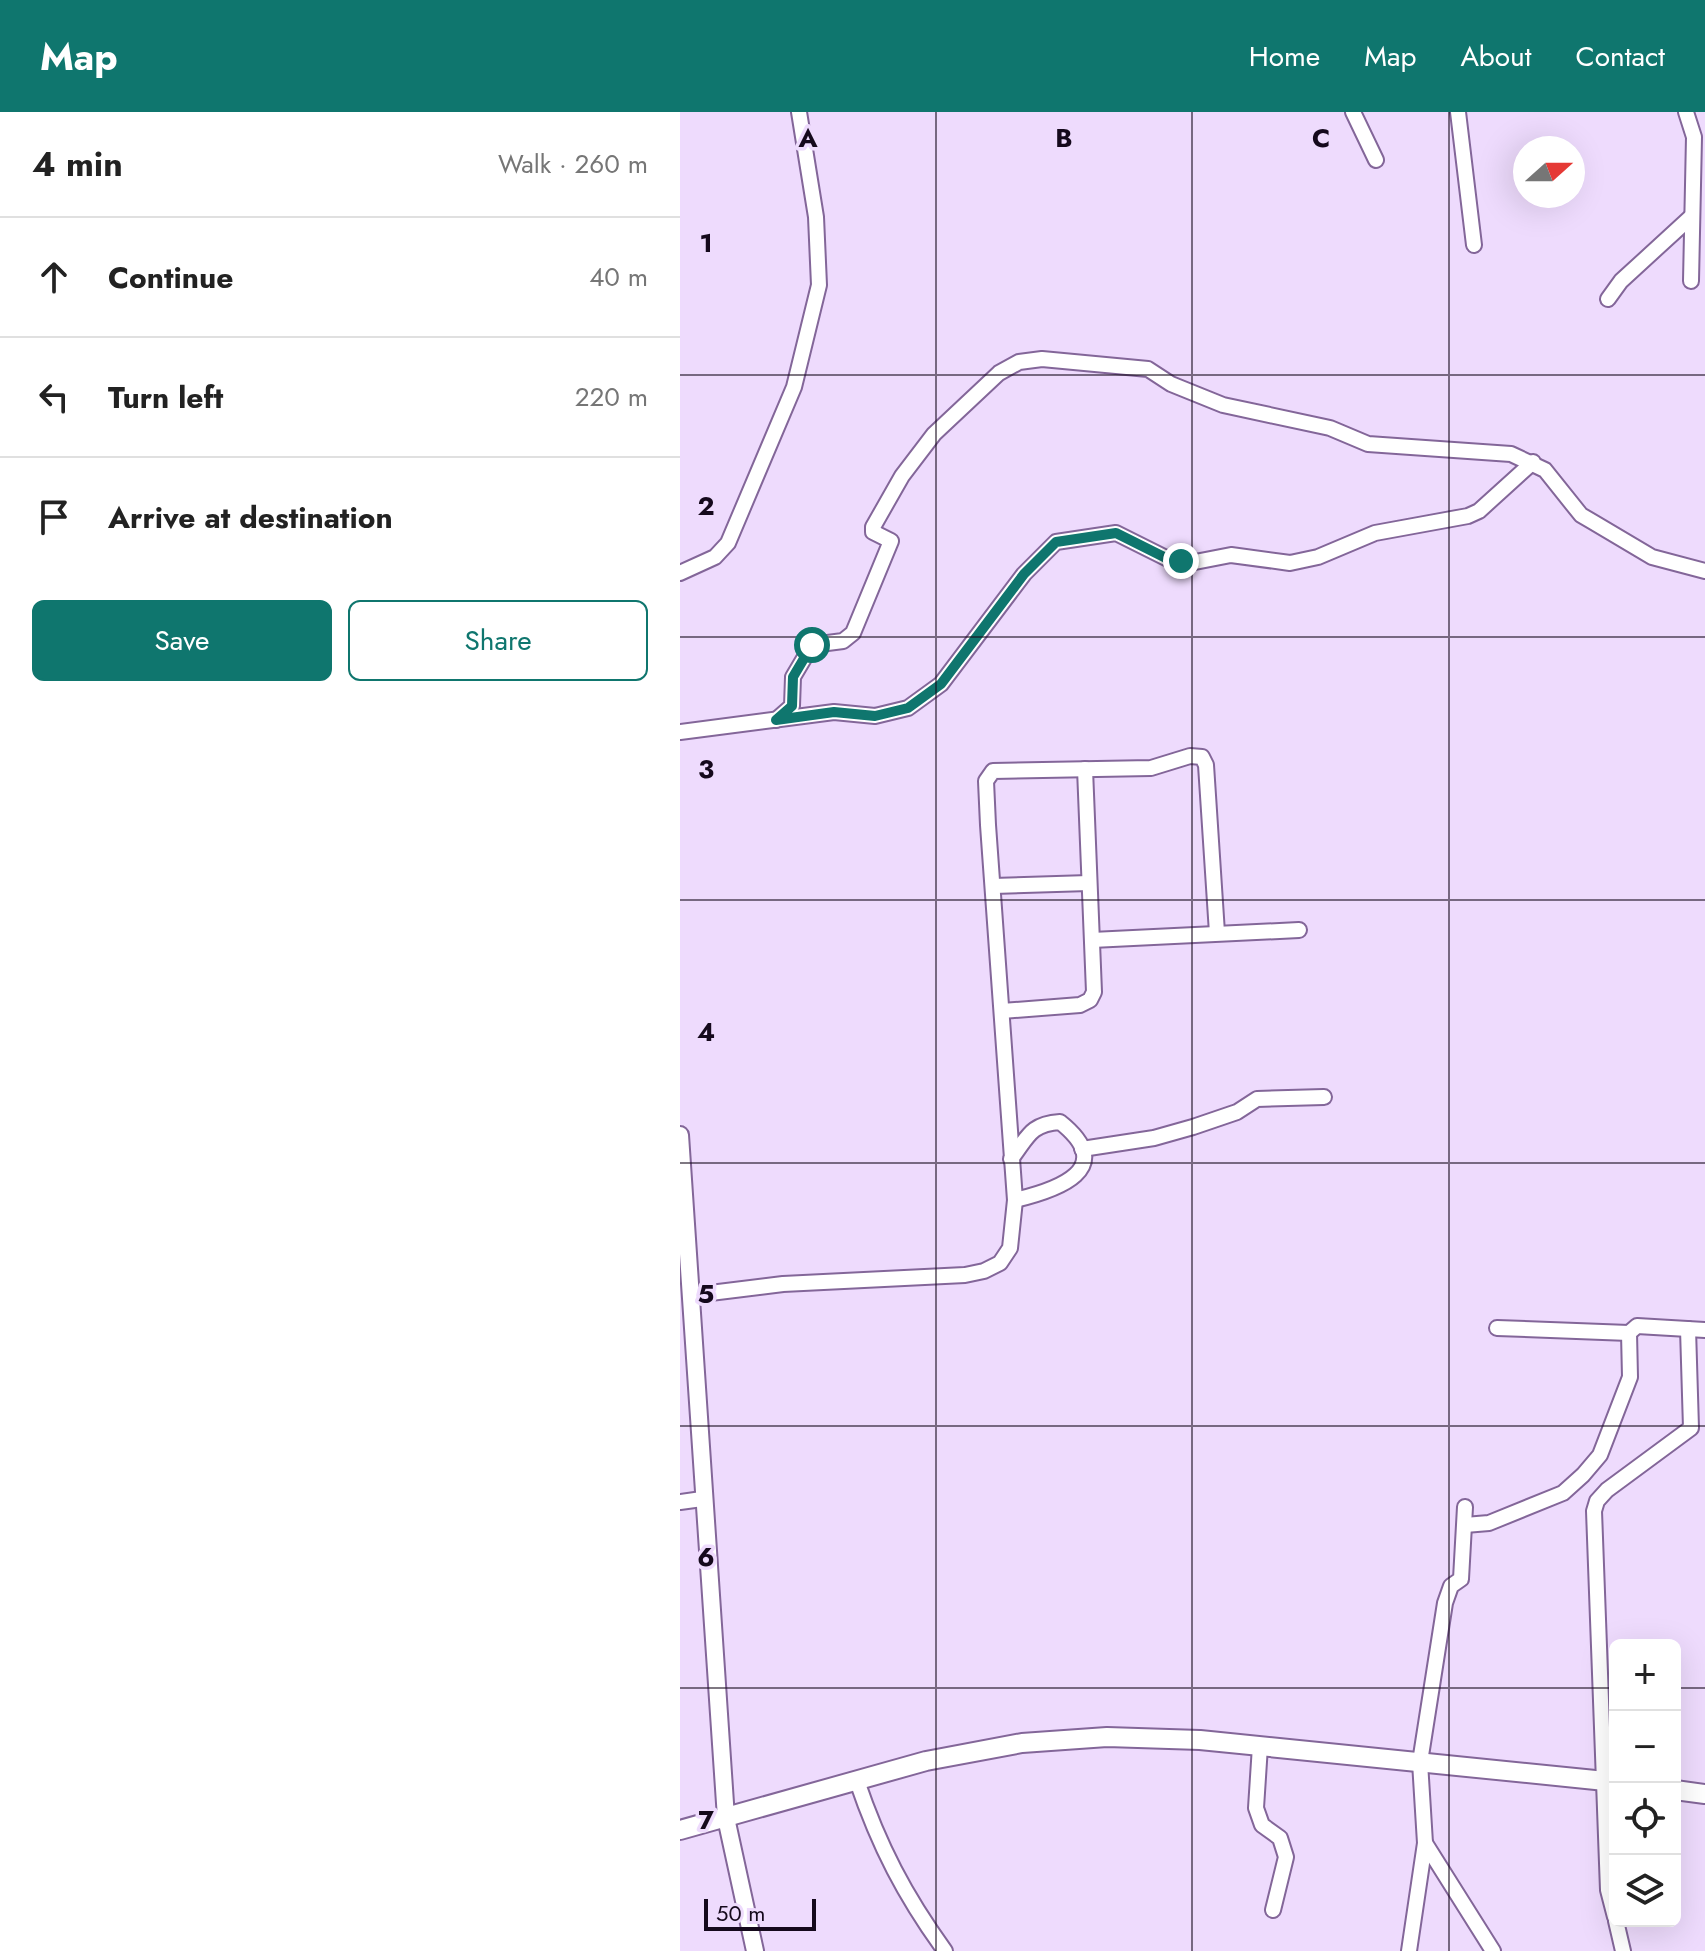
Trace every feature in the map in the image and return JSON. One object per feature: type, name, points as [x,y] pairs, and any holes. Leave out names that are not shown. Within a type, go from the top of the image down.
[{"type":"main road","points":[[680,1830],[926,1761],[1022,1743],[1107,1737],[1260,1746],[1609,1782]]},
{"type":"main road","points":[[1681,1791],[1705,1794]]},
{"type":"street","points":[[680,573],[715,557],[728,543],[794,387],[819,285],[815,205],[799,112]]},
{"type":"street","points":[[1353,112],[1376,160]]},
{"type":"street","points":[[1458,112],[1474,245]]},
{"type":"street","points":[[1686,112],[1694,137],[1699,217],[1691,281]]},
{"type":"street","points":[[1608,299],[1621,281],[1699,217]]},
{"type":"street","points":[[776,720],[792,706],[793,677],[812,645],[843,641],[853,633],[891,541],[873,532],[873,527],[902,476],[934,434],[980,388],[1019,362],[1042,359],[1148,369],[1171,384],[1223,405],[1318,425],[1368,444],[1511,454],[1545,470],[1581,515],[1652,557],[1705,571]]},
{"type":"street","points":[[680,732],[834,712],[875,716],[908,708],[941,684],[1024,574],[1056,542],[1116,533],[1166,558],[1181,561],[1195,562],[1231,555],[1303,562],[1375,533],[1468,516],[1479,511],[1533,462]]},
{"type":"street","points":[[694,1295],[783,1284],[965,1275],[1000,1263],[1010,1248],[1015,1200],[986,781],[993,771],[1151,768],[1190,756],[1202,757],[1206,765],[1217,933]]},
{"type":"street","points":[[1002,1011],[1080,1005],[1090,1000],[1094,992],[1085,769]]},
{"type":"street","points":[[993,886],[1089,883]]},
{"type":"street","points":[[1092,940],[1299,930]]},
{"type":"street","points":[[1082,1149],[1167,1134],[1237,1112],[1257,1099],[1324,1097]]},
{"type":"street","points":[[1011,1159],[1034,1128],[1042,1124],[1060,1122],[1074,1133],[1082,1149],[1081,1167],[1075,1178],[1063,1187],[1015,1200]]},
{"type":"street","points":[[680,1135],[683,1215],[694,1295],[702,1499],[726,1818],[755,1951]]},
{"type":"street","points":[[1497,1328],[1629,1333],[1637,1326],[1705,1330]]},
{"type":"street","points":[[1609,1765],[1594,1511],[1602,1496],[1691,1428],[1688,1329]]},
{"type":"street","points":[[1465,1525],[1489,1523],[1563,1493],[1583,1475],[1600,1455],[1630,1377],[1629,1333]]},
{"type":"street","points":[[1583,1475],[1602,1496]]},
{"type":"street","points":[[680,1502],[702,1499]]},
{"type":"street","points":[[1409,1951],[1425,1843],[1420,1762],[1445,1603],[1451,1586],[1461,1579],[1465,1507]]},
{"type":"street","points":[[1260,1746],[1256,1808],[1262,1825],[1280,1838],[1286,1857],[1273,1910]]},
{"type":"street","points":[[857,1781],[877,1840],[915,1909],[945,1951]]},
{"type":"street","points":[[1609,1894],[1610,1783]]},
{"type":"street","points":[[1425,1843],[1493,1951]]},
{"type":"street","points":[[1617,1927],[1623,1951]]},
{"type":"route","points":[[812,645],[793,677],[792,706],[776,720],[834,712],[875,716],[908,708],[941,684],[1024,574],[1056,542],[1116,533],[1166,558],[1181,561]]}]
